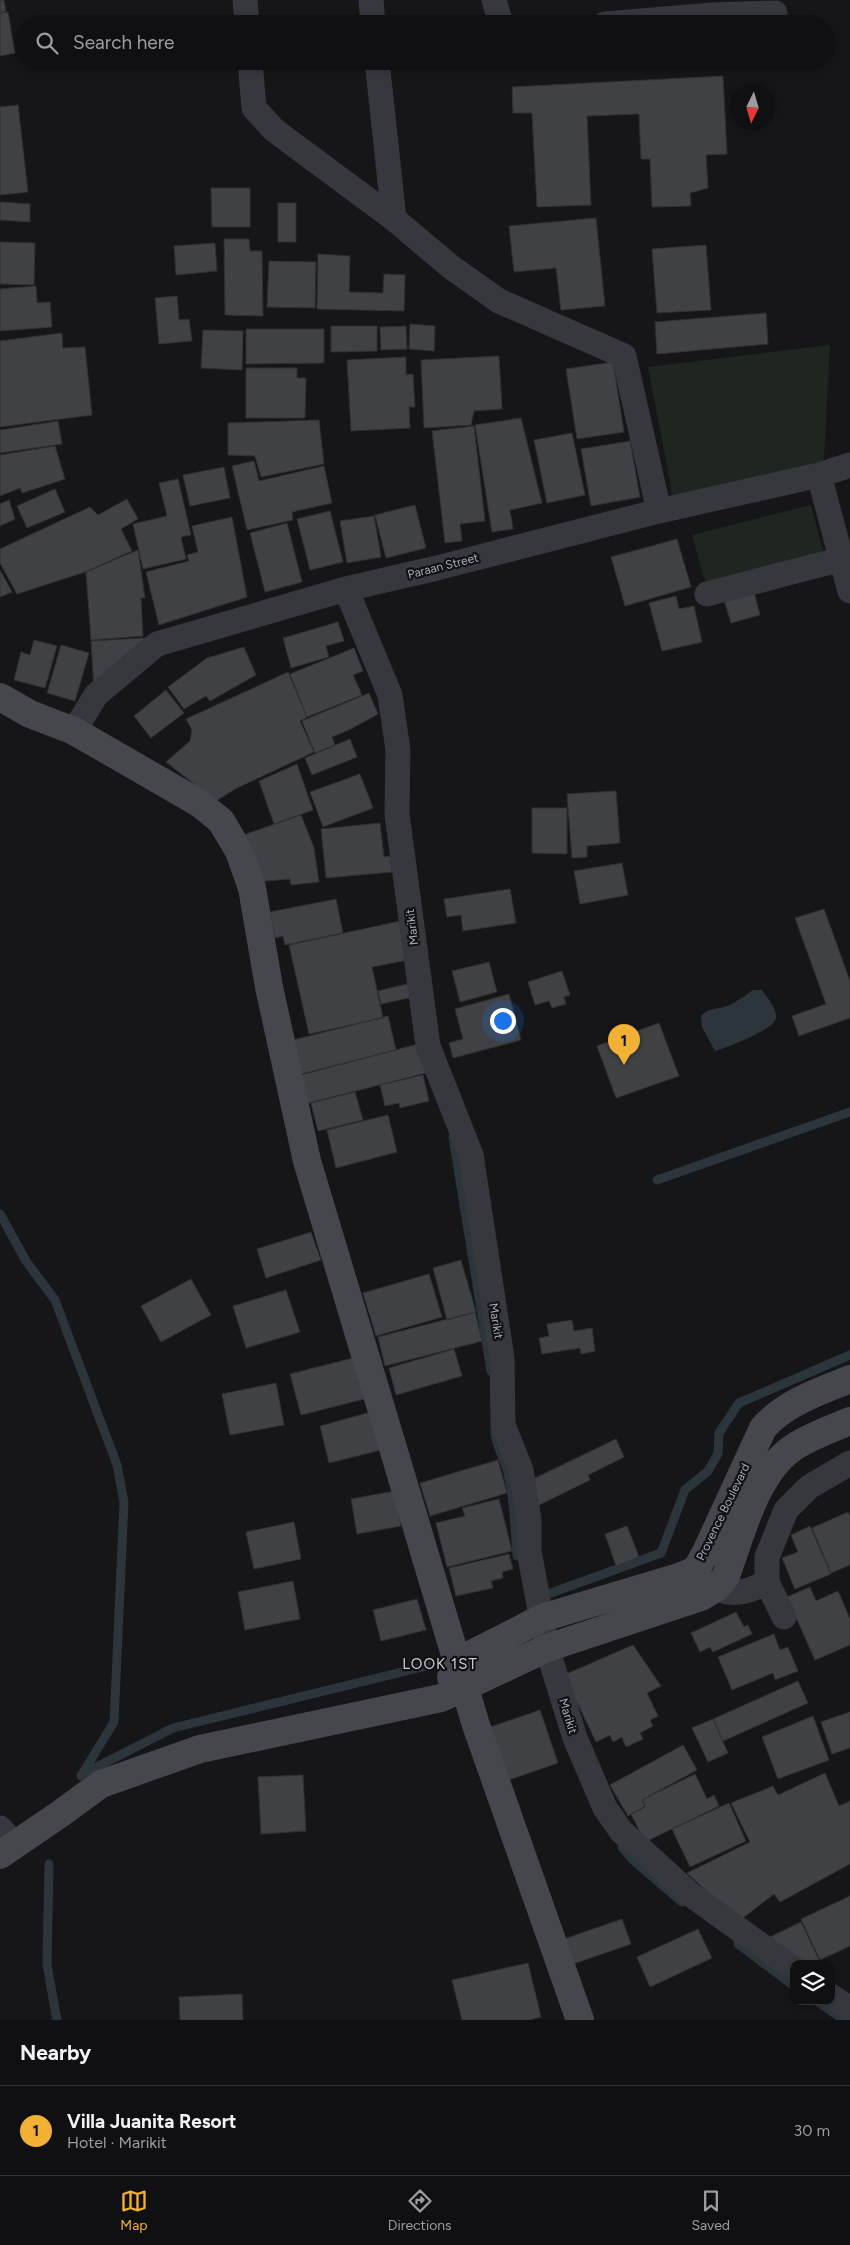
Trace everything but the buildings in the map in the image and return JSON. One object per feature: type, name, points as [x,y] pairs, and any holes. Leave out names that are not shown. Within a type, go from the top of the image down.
[{"type":"street","points":[[245,0],[246,15]]},
{"type":"street","points":[[370,0],[372,15]]},
{"type":"street","points":[[494,0],[498,15]]},
{"type":"street","points":[[662,15],[713,7],[775,13]]},
{"type":"street","points":[[251,70],[254,108],[274,130],[394,219],[451,267],[499,301],[624,356],[659,511]]},
{"type":"street","points":[[378,70],[394,219]]},
{"type":"street","name":"Paraan Street","points":[[74,731],[96,695],[157,644],[346,589],[659,511],[818,475],[850,465]]},
{"type":"street","points":[[818,475],[850,591]]},
{"type":"street","points":[[707,594],[842,560]]},
{"type":"street","name":"Marikit","points":[[346,589],[390,695],[398,750],[397,814],[428,1046],[471,1155],[502,1358],[504,1425],[521,1470],[528,1520],[529,1551],[547,1648],[575,1738],[605,1808],[621,1831],[690,1894],[790,1966]]},
{"type":"street","points":[[0,697],[30,714],[74,731],[199,803],[221,820],[239,852],[252,888],[269,987],[307,1161],[461,1673],[524,1866],[580,2020]]},
{"type":"street","name":"Provence Boulevard","points":[[461,1673],[542,1618],[679,1577],[696,1570],[763,1428],[774,1416],[795,1402],[850,1379]]},
{"type":"street","name":"Provence Boulevard","points":[[716,1588],[726,1576],[761,1485],[776,1464],[792,1448],[850,1421]]},
{"type":"street","points":[[784,1618],[767,1582],[767,1557],[786,1510],[809,1487],[850,1463]]},
{"type":"street","points":[[5,1842],[60,1814],[101,1784],[200,1749],[441,1698],[461,1673],[547,1648],[700,1597],[716,1588],[724,1592],[735,1592],[752,1590],[767,1582]]},
{"type":"street","points":[[835,1999],[850,2010]]},
{"type":"shaded area","points":[[830,345],[823,476],[675,508],[648,367]]},
{"type":"shaded area","points":[[811,505],[824,555],[706,585],[692,535]]},
{"type":"shaded area","points":[[753,990],[762,990],[771,1003],[776,1014],[774,1022],[750,1038],[715,1051],[702,1027],[701,1016],[710,1010],[731,1004]]},
{"type":"waterway","points":[[657,1180],[850,1112]]},
{"type":"waterway","points":[[453,1137],[491,1371]]},
{"type":"waterway","points":[[0,1214],[26,1261],[55,1300],[117,1465],[124,1502],[114,1722],[81,1776]]},
{"type":"waterway","points":[[551,1593],[661,1553],[685,1490],[708,1471],[718,1454],[719,1433],[739,1403],[850,1355]]},
{"type":"waterway","points":[[495,1432],[507,1469],[511,1490],[517,1556]]},
{"type":"waterway","points":[[81,1775],[173,1728],[439,1663]]},
{"type":"waterway","points":[[622,1847],[633,1860],[682,1902]]},
{"type":"waterway","points":[[49,1864],[47,1965],[57,2020]]},
{"type":"waterway","points":[[738,1944],[790,1983]]},
{"type":"waterway","points":[[823,2005],[844,2020]]},
{"type":"place","name":"Villa Juanita Resort","points":[[624,1065]]},
{"type":"district","name":"LOOK 1ST","points":[[440,1664]]}]
